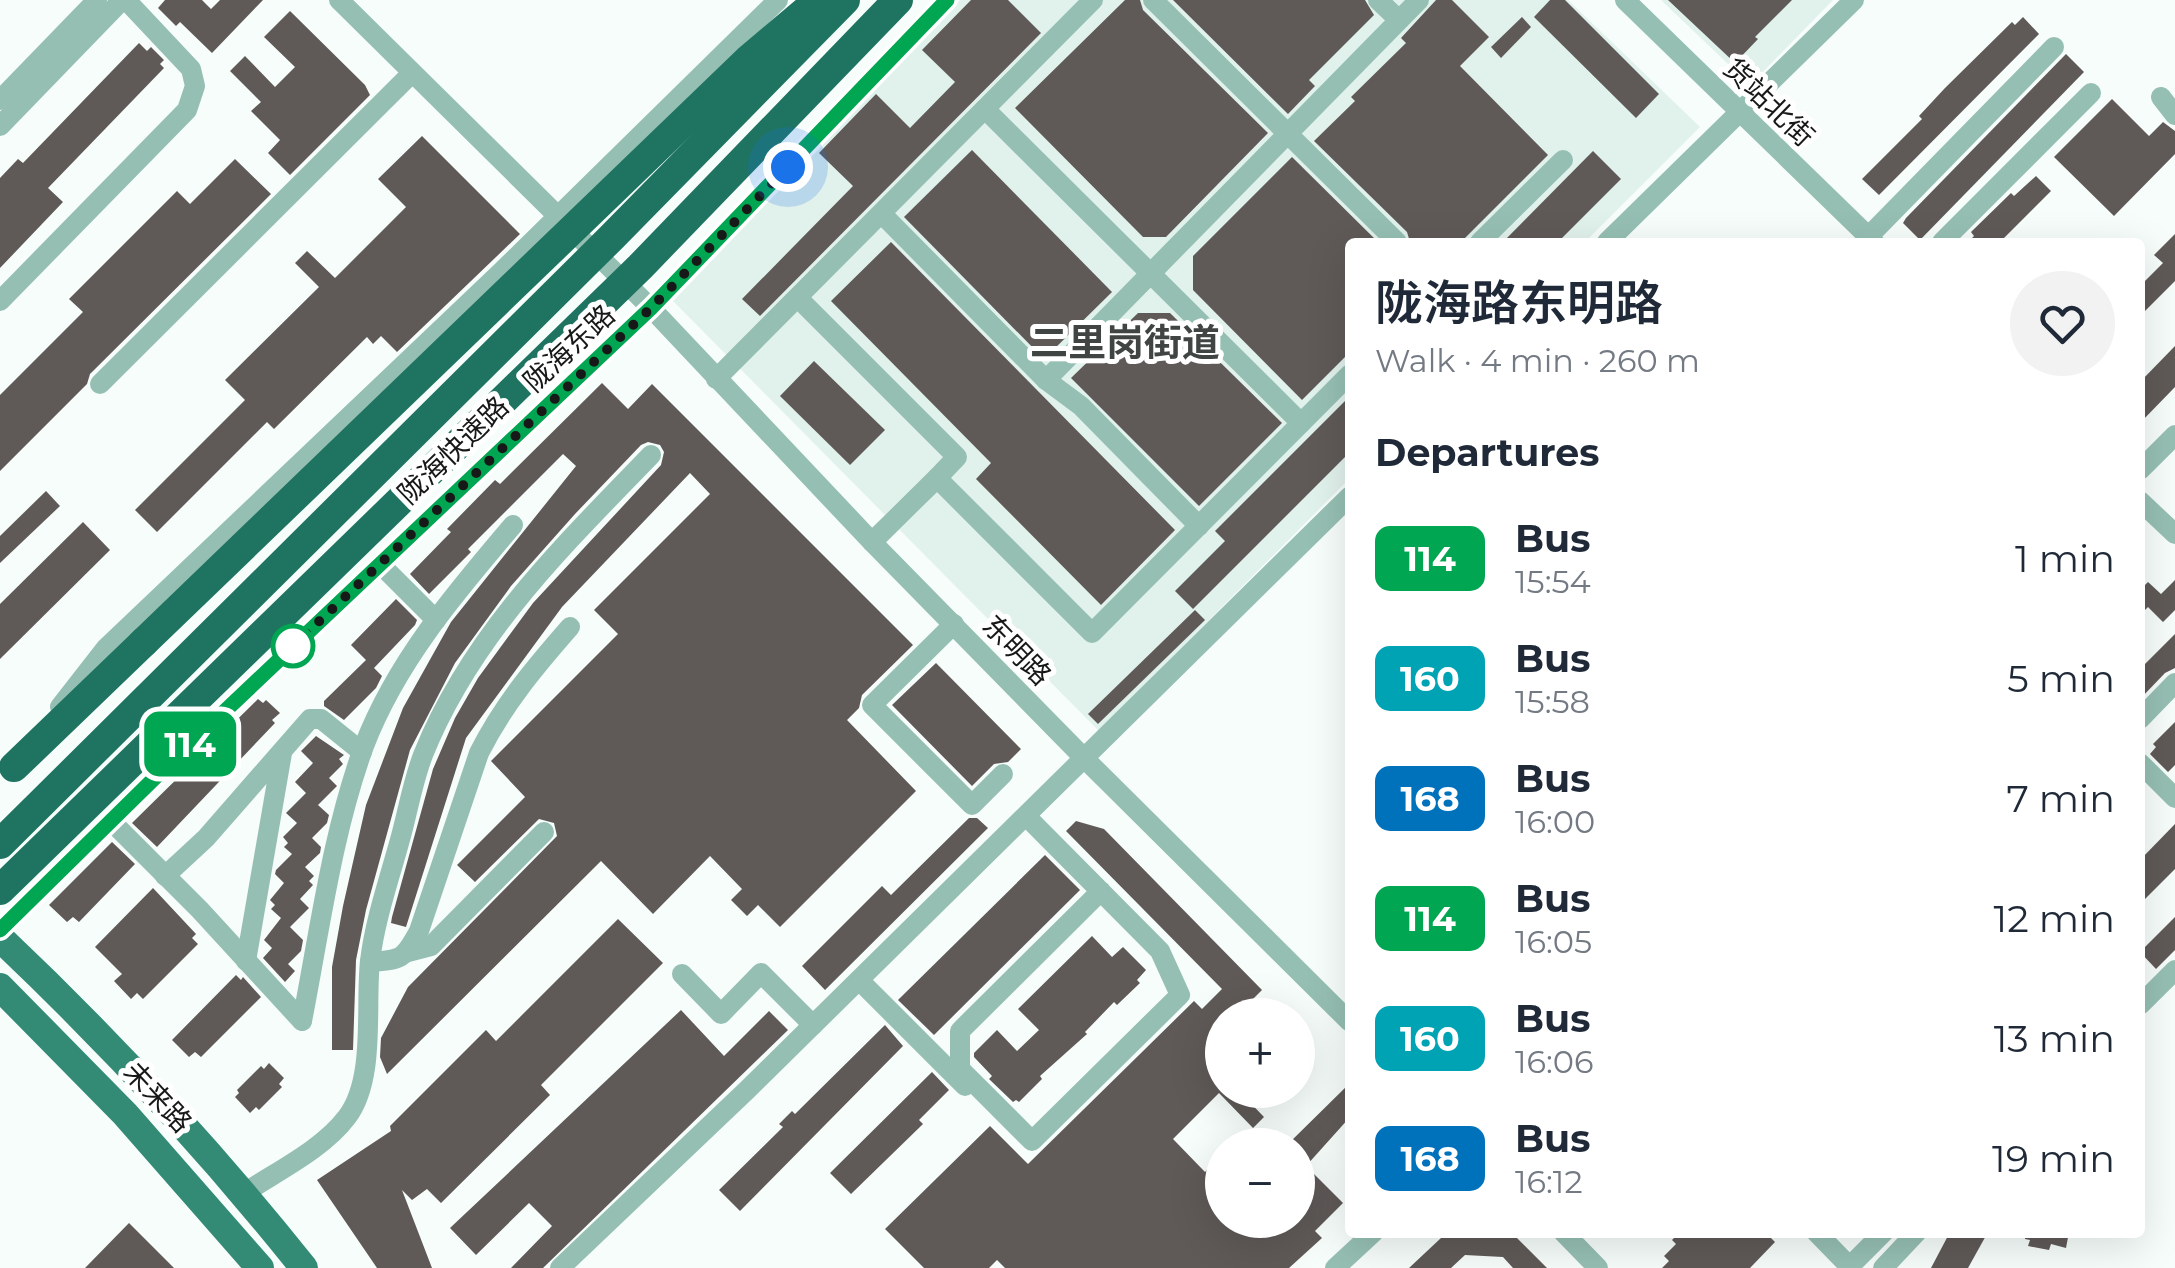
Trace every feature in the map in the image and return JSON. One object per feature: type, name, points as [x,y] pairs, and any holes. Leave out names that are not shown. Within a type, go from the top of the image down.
[{"type":"highway","points":[[7,774],[734,74],[819,0]]},
{"type":"highway","name":"陇海快速路","points":[[0,844],[612,238],[845,0]]},
{"type":"highway","name":"陇海快速路","points":[[0,890],[640,267],[898,0]]},
{"type":"main road","name":"未来路","points":[[0,934],[81,1014],[304,1268]]},
{"type":"main road","name":"未来路","points":[[0,988],[113,1102],[260,1268]]},
{"type":"street","points":[[0,100],[97,0]]},
{"type":"street","points":[[0,126],[124,0],[192,69],[194,96],[187,110],[0,301]]},
{"type":"street","name":"东明路","points":[[339,0],[651,308],[872,542],[1345,1017]]},
{"type":"street","points":[[7,774],[106,648],[778,0]]},
{"type":"street","name":"陇海东路","points":[[0,934],[111,821],[651,308],[947,0]]},
{"type":"street","points":[[1153,0],[1393,238]]},
{"type":"street","points":[[1378,0],[1399,20]]},
{"type":"street","points":[[1046,380],[1419,0]]},
{"type":"street","name":"货站北街","points":[[1625,0],[1869,238]]},
{"type":"street","points":[[1612,238],[1854,0]]},
{"type":"street","points":[[716,379],[985,109],[1085,2]]},
{"type":"street","points":[[1873,238],[2054,47]]},
{"type":"street","points":[[100,384],[412,73]]},
{"type":"street","points":[[1946,238],[2091,93]]},
{"type":"street","points":[[2161,96],[2175,115]]},
{"type":"street","points":[[985,109],[1301,423]]},
{"type":"street","points":[[1484,238],[1562,160]]},
{"type":"street","points":[[882,214],[1046,380],[1081,406],[1199,526]]},
{"type":"street","points":[[798,299],[957,457],[872,542]]},
{"type":"street","points":[[936,478],[1092,633],[1345,379]]},
{"type":"street","points":[[2145,465],[2175,435]]},
{"type":"street","points":[[243,1194],[326,1138],[358,1100],[377,924],[423,757],[455,689],[486,639],[551,558],[652,455]]},
{"type":"street","points":[[560,1268],[860,980],[1345,501]]},
{"type":"street","points":[[2145,506],[2175,534]]},
{"type":"street","points":[[111,821],[302,1021],[328,882],[362,752],[392,690],[436,620],[513,525]]},
{"type":"street","points":[[380,564],[436,620]]},
{"type":"street","points":[[954,624],[872,705],[972,805],[1003,774]]},
{"type":"street","points":[[408,952],[479,753],[520,685],[570,627]]},
{"type":"street","points":[[2145,714],[2175,683]]},
{"type":"street","points":[[166,876],[206,838],[310,720],[321,719],[362,752]]},
{"type":"street","points":[[246,961],[282,751]]},
{"type":"street","points":[[2145,768],[2175,798]]},
{"type":"street","points":[[1026,816],[1101,891],[1160,951],[1180,994],[1032,1141],[960,1069],[960,1030],[1101,891]]},
{"type":"street","points":[[370,962],[397,960],[408,952],[431,946],[544,832]]},
{"type":"street","points":[[2145,1001],[2175,970]]},
{"type":"street","points":[[682,974],[721,1014],[762,973],[813,1025]]},
{"type":"street","points":[[860,980],[1023,1144]]},
{"type":"street","points":[[1334,1268],[1367,1238]]},
{"type":"street","points":[[1568,1238],[1598,1268]]},
{"type":"street","points":[[1822,1238],[1849,1267],[1878,1238]]},
{"type":"street","points":[[1883,1268],[1912,1238]]},
{"type":"shaded area","points":[[960,0],[1568,0],[1700,127],[1589,238],[1345,238],[1345,483],[1099,731],[673,301]]},
{"type":"shaded area","points":[[1661,0],[1833,0],[1750,85]]},
{"type":"building","points":[[165,0],[202,0],[211,9],[220,0],[263,0],[212,53],[180,22],[176,26],[158,8]]},
{"type":"building","points":[[971,0],[1008,0],[1041,33],[760,316],[742,299],[853,186],[819,153],[876,94],[910,128],[955,82],[922,50]]},
{"type":"building","points":[[1125,0],[1140,0],[1143,10],[1268,133],[1166,237],[1143,237],[1015,108]]},
{"type":"building","points":[[1173,0],[1365,0],[1374,15],[1309,80],[1315,86],[1288,114]]},
{"type":"building","points":[[1436,0],[1452,0],[1489,37],[1460,66],[1548,155],[1465,238],[1409,238],[1314,141],[1355,101],[1351,97],[1406,43],[1401,38]]},
{"type":"building","points":[[1550,0],[1565,0],[1659,94],[1636,118],[1534,17]]},
{"type":"building","points":[[1668,0],[1792,0],[1735,63]]},
{"type":"building","points":[[290,11],[365,85],[370,95],[290,175],[268,153],[280,140],[251,111],[261,102],[230,71],[245,56],[275,87],[295,67],[264,37]]},
{"type":"building","points":[[1522,17],[1531,27],[1501,58],[1491,47]]},
{"type":"building","points":[[2023,17],[2039,34],[1879,195],[1862,179],[1922,119],[1919,116],[1945,88],[2012,22],[2015,25]]},
{"type":"building","points":[[139,43],[147,51],[151,47],[164,60],[160,64],[164,68],[48,188],[63,202],[0,268],[0,178],[18,159],[23,163]]},
{"type":"building","points":[[2066,54],[2084,72],[1922,238],[1903,223]]},
{"type":"building","points":[[2112,99],[2149,136],[2163,122],[2175,131],[2175,154],[2114,216],[2054,157]]},
{"type":"building","points":[[422,136],[520,234],[397,352],[381,336],[373,344],[367,337],[274,429],[267,422],[157,532],[135,510],[245,400],[225,380],[319,287],[295,263],[307,251],[335,278],[406,207],[378,179]]},
{"type":"building","points":[[972,150],[1112,292],[1044,359],[904,217]]},
{"type":"building","points":[[1593,151],[1621,179],[1562,238],[1507,238]]},
{"type":"building","points":[[1292,157],[1374,238],[1345,238],[1345,357],[1302,400],[1193,290],[1193,256]]},
{"type":"building","points":[[235,159],[271,194],[90,374],[87,384],[0,471],[0,395],[83,312],[69,299],[177,191],[190,204]]},
{"type":"building","points":[[2036,176],[2051,191],[2004,238],[1972,238],[1971,232],[2011,193],[2014,196]]},
{"type":"building","points":[[2175,234],[2175,281],[2145,311],[2145,281],[2163,263],[2154,255]]},
{"type":"building","points":[[891,242],[1175,530],[1101,605],[976,479],[991,463],[831,301]]},
{"type":"building","points":[[1138,313],[1170,313],[1282,423],[1199,506],[1071,378]]},
{"type":"building","points":[[2175,346],[2175,387],[2145,418],[2145,377]]},
{"type":"building","points":[[814,361],[885,430],[850,465],[780,396]]},
{"type":"building","points":[[602,383],[628,409],[652,384],[913,645],[862,695],[859,708],[847,720],[916,791],[780,927],[758,905],[747,916],[731,900],[742,889],[710,856],[653,914],[601,861],[387,1074],[380,1057],[381,1038],[408,987],[557,836],[554,823],[539,819],[475,882],[457,865],[525,797],[491,761],[618,634],[594,610],[710,494],[690,473],[562,607],[466,738],[406,927],[391,923],[392,917],[433,769],[455,718],[478,678],[533,603],[661,465],[664,452],[660,445],[641,445],[575,514],[511,586],[455,663],[410,750],[366,910],[356,960],[353,1050],[332,1050],[332,967],[343,906],[366,805],[403,708],[451,622],[576,466],[563,454],[429,594],[410,574],[495,480],[500,484]]},
{"type":"building","points":[[1345,401],[1345,457],[1193,609],[1175,591],[1225,541],[1215,531]]},
{"type":"building","points":[[46,491],[60,506],[0,563],[0,536]]},
{"type":"building","points":[[83,522],[110,550],[0,659],[0,604]]},
{"type":"building","points":[[2175,580],[2175,610],[2163,622],[2148,607],[2145,610],[2145,585],[2148,582],[2161,594]]},
{"type":"building","points":[[396,599],[417,620],[415,625],[374,668],[382,676],[376,688],[344,720],[324,706],[324,701],[366,660],[351,645]]},
{"type":"building","points":[[1195,610],[1205,620],[1098,724],[1088,714]]},
{"type":"building","points":[[2175,634],[2175,668],[2145,694],[2145,664]]},
{"type":"building","points":[[936,663],[1021,749],[1008,762],[994,764],[972,786],[892,705]]},
{"type":"building","points":[[258,699],[263,703],[266,700],[280,713],[272,720],[275,723],[157,847],[132,823]]},
{"type":"building","points":[[2175,722],[2175,765],[2168,772],[2150,754],[2156,747],[2153,744]]},
{"type":"building","points":[[316,736],[344,755],[339,759],[343,764],[329,778],[337,786],[318,805],[329,815],[327,823],[312,838],[321,847],[320,853],[305,867],[314,876],[309,881],[313,885],[300,899],[309,908],[290,927],[303,940],[301,951],[288,964],[295,971],[285,982],[263,958],[272,948],[264,940],[281,918],[271,909],[275,905],[270,900],[284,883],[276,870],[292,854],[284,847],[288,843],[283,837],[297,823],[286,813],[306,793],[295,782],[313,763],[301,751]]},
{"type":"building","points":[[969,818],[977,818],[988,828],[825,990],[802,966],[882,886],[891,895]]},
{"type":"building","points":[[1076,821],[1104,829],[1262,990],[1254,998],[1213,998],[1222,989],[1066,831]]},
{"type":"building","points":[[2175,824],[2175,869],[2145,899],[2145,855]]},
{"type":"building","points":[[112,842],[135,864],[79,922],[73,917],[67,922],[49,905]]},
{"type":"building","points":[[1045,855],[1080,890],[934,1035],[898,1000]]},
{"type":"building","points":[[153,888],[196,934],[192,938],[198,944],[143,999],[137,993],[131,999],[114,981],[122,974],[95,947]]},
{"type":"building","points":[[2175,917],[2175,950],[2156,969],[2145,957],[2145,947]]},
{"type":"building","points":[[618,919],[663,963],[541,1085],[550,1095],[441,1203],[427,1189],[412,1200],[402,1190],[432,1268],[377,1268],[317,1180],[391,1131],[390,1126],[486,1030],[496,1041]]},
{"type":"building","points":[[1092,936],[1112,957],[1123,947],[1146,970],[1137,980],[1140,983],[1117,1005],[1114,1002],[1019,1102],[1013,1102],[989,1079],[992,1076],[974,1053],[997,1030],[1017,1051],[1039,1030],[1018,1009]]},
{"type":"building","points":[[236,975],[241,980],[243,977],[261,997],[201,1057],[195,1052],[189,1057],[172,1040]]},
{"type":"building","points":[[1194,1001],[1202,1009],[1205,1006],[1205,1107],[1173,1139],[1205,1172],[1205,1238],[1315,1238],[1315,1231],[1322,1238],[1289,1268],[1005,1268],[997,1260],[989,1268],[924,1268],[885,1229],[990,1126],[1028,1164]]},
{"type":"building","points":[[681,1010],[724,1056],[769,1011],[788,1030],[543,1268],[511,1268],[552,1226],[529,1203],[476,1255],[450,1228]]},
{"type":"building","points":[[885,1025],[903,1046],[740,1211],[719,1190],[783,1127],[779,1124],[792,1111],[795,1114]]},
{"type":"building","points":[[269,1063],[284,1078],[279,1084],[282,1087],[259,1110],[256,1107],[250,1113],[235,1097],[237,1090]]},
{"type":"building","points":[[932,1072],[949,1090],[919,1120],[923,1124],[851,1194],[830,1173]]},
{"type":"building","points":[[1345,1088],[1345,1123],[1315,1156],[1315,1128],[1304,1128]]},
{"type":"building","points":[[1234,1108],[1255,1108],[1264,1117],[1253,1128]]},
{"type":"building","points":[[1315,1175],[1343,1203],[1315,1231]]},
{"type":"building","points":[[129,1223],[174,1268],[85,1268]]},
{"type":"building","points":[[1441,1238],[1517,1238],[1547,1268],[1513,1268],[1503,1257],[1465,1255],[1451,1268],[1409,1268]]},
{"type":"building","points":[[1771,1238],[1775,1242],[1750,1268],[1662,1268],[1669,1261],[1664,1256],[1676,1244],[1672,1240]]},
{"type":"building","points":[[1947,1238],[1985,1238],[1968,1268],[1931,1268]]},
{"type":"building","points":[[2068,1238],[2066,1248],[2051,1244],[2049,1250],[2028,1246],[2030,1240],[2025,1239]]},
{"type":"bus line","name":"114","points":[[0,930],[172,761],[651,308],[947,0]]},
{"type":"district","name":"二里岗街道","points":[[1125,343]]},
{"type":"route","points":[[293,646],[651,308],[788,167]]}]
